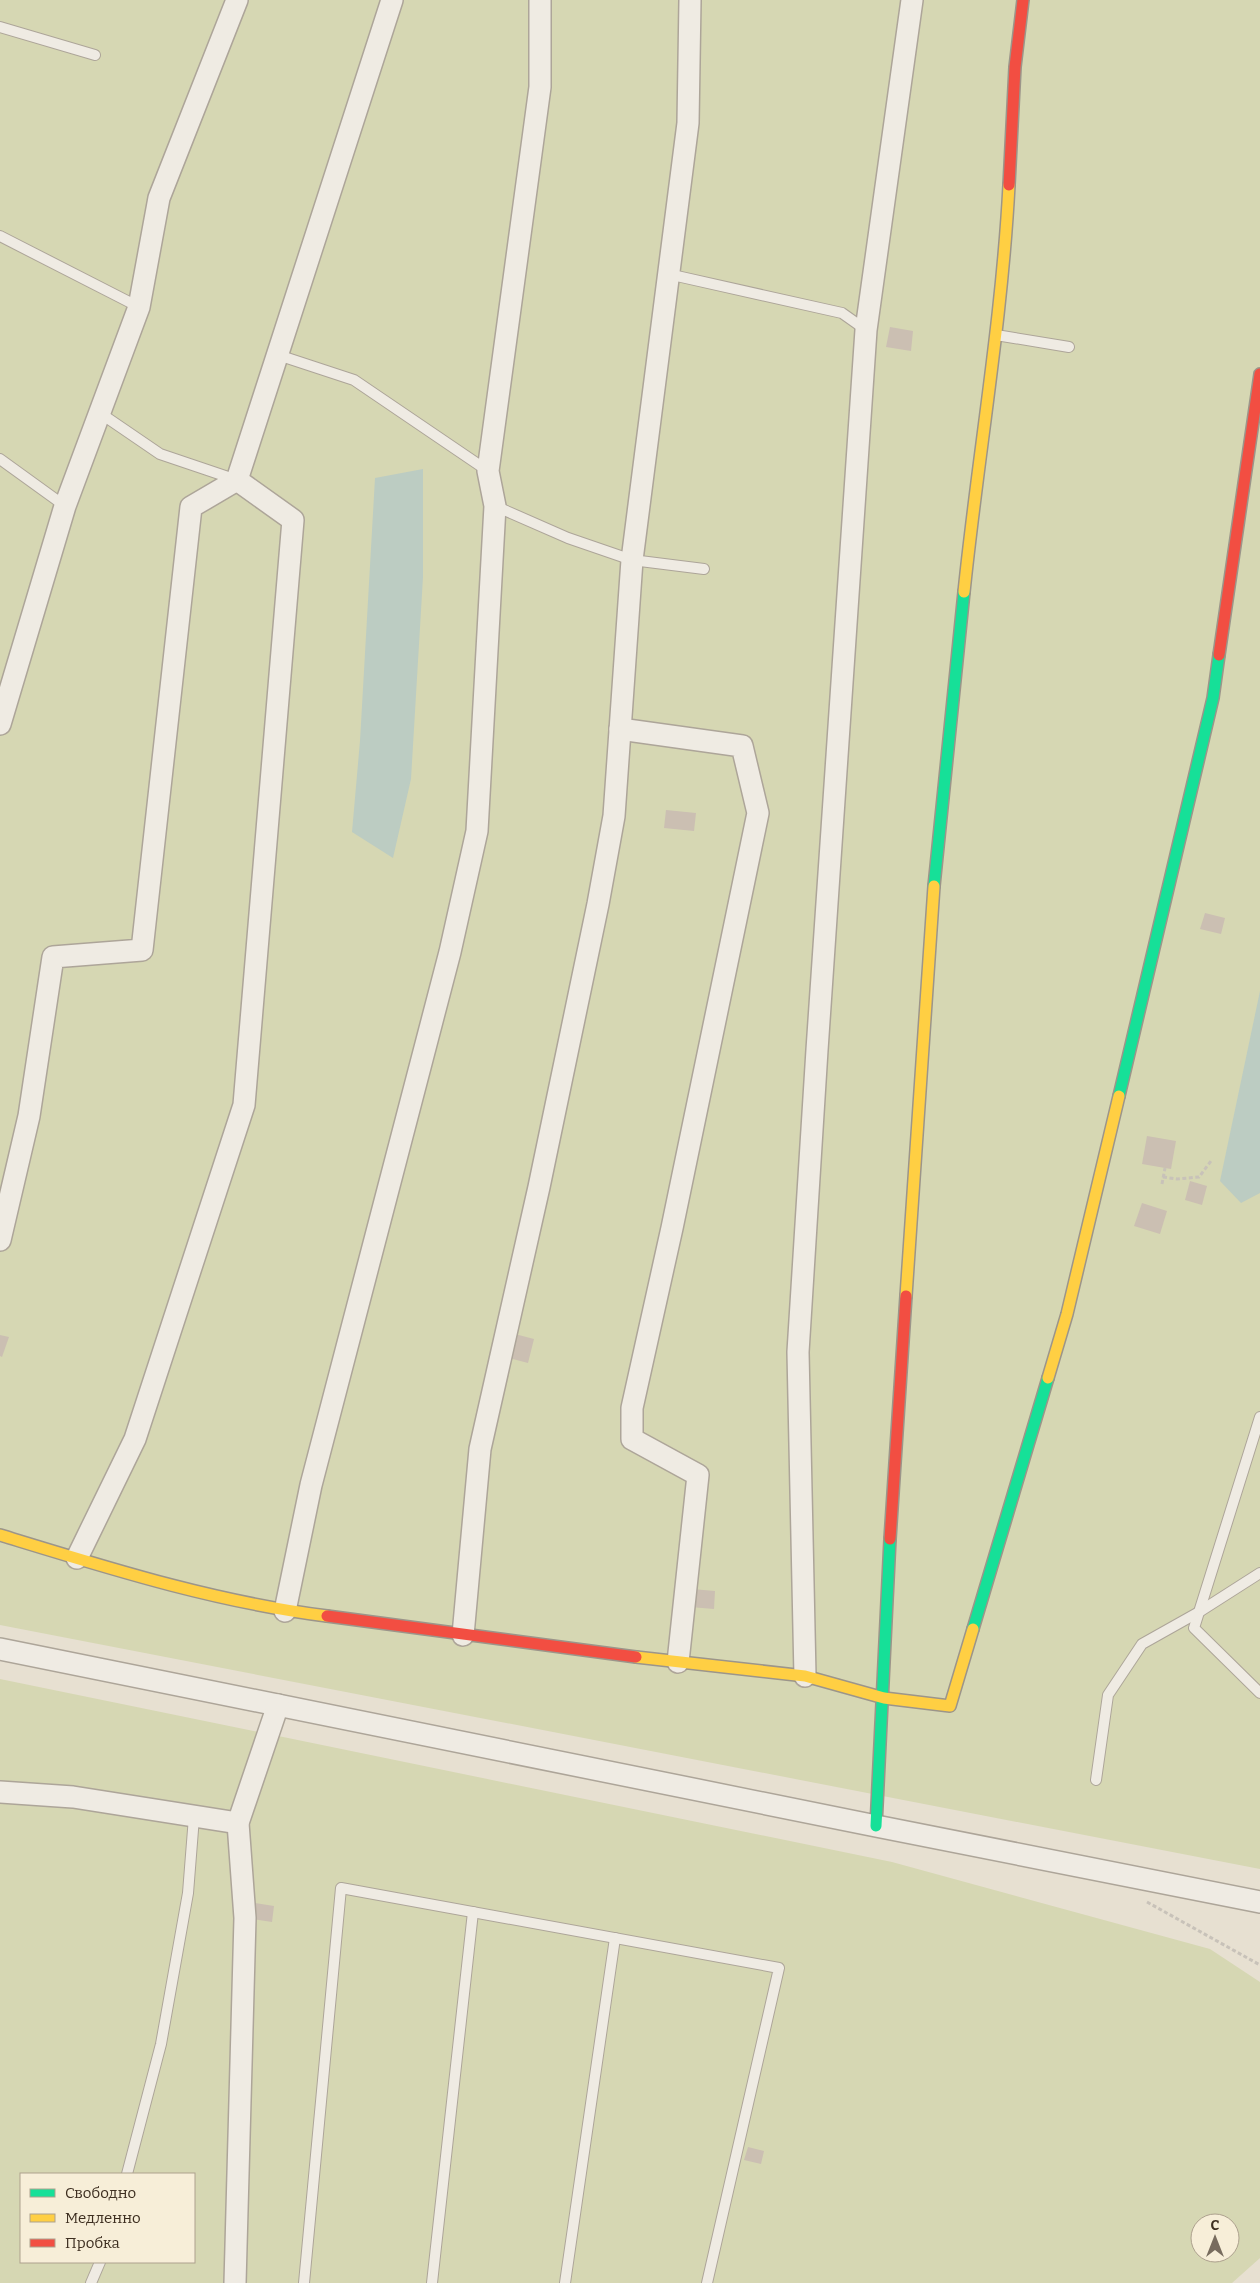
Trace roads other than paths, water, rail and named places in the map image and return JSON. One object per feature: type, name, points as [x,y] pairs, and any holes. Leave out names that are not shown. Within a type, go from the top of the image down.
[{"type":"street","points":[[0,724],[65,506],[140,307],[159,198],[237,0]]},
{"type":"street","points":[[0,1240],[29,1116],[53,957],[142,950],[191,507],[237,480],[392,0]]},
{"type":"street","points":[[285,1611],[310,1485],[450,952],[477,831],[495,506],[488,471],[540,87],[540,0]]},
{"type":"street","points":[[462,1634],[480,1449],[539,1187],[598,904],[614,816],[632,560],[688,123],[690,0]]},
{"type":"street","points":[[806,1676],[798,1352],[866,330],[912,0]]},
{"type":"street","points":[[876,1826],[894,1480],[932,906],[972,516],[996,335],[1008,208],[1015,67],[1023,0]]},
{"type":"street","points":[[0,1535],[148,1580],[285,1611],[678,1662],[806,1676],[884,1698],[950,1706],[1067,1314],[1213,698],[1260,374]]},
{"type":"street","points":[[77,1558],[135,1439],[244,1105],[293,520],[237,480]]},
{"type":"street","points":[[620,730],[742,746],[758,813],[672,1228],[632,1408],[632,1438],[698,1475],[678,1662]]},
{"type":"street","points":[[0,1649],[1260,1902]]},
{"type":"street","points":[[235,2283],[246,1918],[238,1824],[278,1705]]},
{"type":"street","points":[[0,1792],[73,1797],[238,1824]]},
{"type":"lane","points":[[0,27],[95,55]]},
{"type":"lane","points":[[0,236],[140,307]]},
{"type":"lane","points":[[668,274],[842,314],[866,330]]},
{"type":"lane","points":[[996,335],[1069,347]]},
{"type":"lane","points":[[278,355],[354,380],[488,471]]},
{"type":"lane","points":[[100,413],[160,454],[237,480]]},
{"type":"lane","points":[[0,459],[65,506]]},
{"type":"lane","points":[[495,506],[568,538],[632,560],[704,569]]},
{"type":"lane","points":[[1260,1417],[1194,1628],[1260,1693]]},
{"type":"lane","points":[[1096,1780],[1108,1695],[1142,1644],[1199,1612],[1260,1573]]},
{"type":"lane","points":[[127,2173],[161,2044],[188,1893],[194,1817]]},
{"type":"lane","points":[[304,2283],[340,1888],[779,1968],[708,2283]]},
{"type":"lane","points":[[432,2283],[473,1912]]},
{"type":"lane","points":[[565,2283],[615,1938]]},
{"type":"lane","points":[[92,2283],[100,2263]]}]
